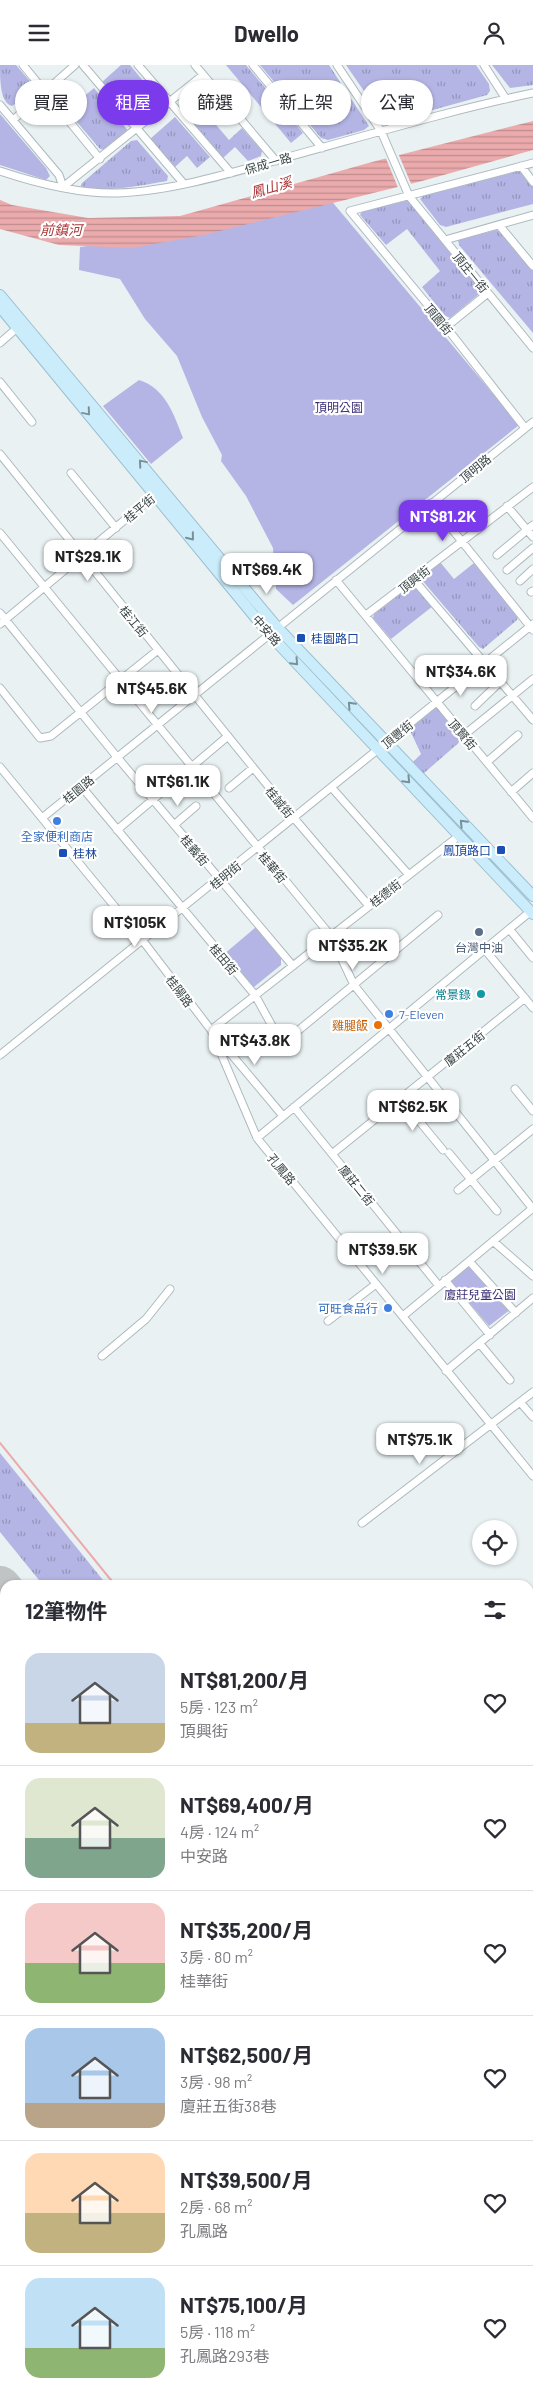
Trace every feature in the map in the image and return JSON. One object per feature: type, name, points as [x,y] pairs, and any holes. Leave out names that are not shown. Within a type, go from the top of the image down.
[{"type":"street","points":[[23,65],[35,80]]},
{"type":"street","points":[[58,80],[75,65]]},
{"type":"street","points":[[83,65],[136,130],[184,184]]},
{"type":"street","points":[[138,65],[150,80]]},
{"type":"street","points":[[195,65],[276,161]]},
{"type":"street","points":[[253,65],[322,148]]},
{"type":"street","name":"頂庄一街","points":[[337,65],[381,131],[409,196],[533,347]]},
{"type":"street","points":[[484,65],[506,99]]},
{"type":"street","points":[[203,75],[169,103],[231,173]]},
{"type":"street","name":"保成一路","points":[[0,171],[34,182],[118,193],[184,184],[276,161],[381,131],[533,93]]},
{"type":"street","points":[[0,105],[59,175],[63,187],[142,125]]},
{"type":"street","points":[[72,125],[100,159]]},
{"type":"street","points":[[409,196],[533,163]]},
{"type":"street","points":[[521,166],[533,182]]},
{"type":"street","name":"頂園街","points":[[409,196],[350,211],[446,327],[525,428]]},
{"type":"street","points":[[445,240],[533,215]]},
{"type":"street","points":[[499,225],[533,266]]},
{"type":"street","points":[[446,327],[488,293]]},
{"type":"street","name":"中安路","points":[[0,295],[273,631],[382,746],[533,896]]},
{"type":"street","name":"中安路","points":[[0,307],[159,491]]},
{"type":"street","points":[[0,343],[17,328]]},
{"type":"street","points":[[0,382],[32,422]]},
{"type":"street","name":"頂明路","points":[[273,631],[533,422]]},
{"type":"street","name":"桂江街","points":[[0,454],[194,695]]},
{"type":"street","points":[[71,473],[116,528]]},
{"type":"street","name":"頂興街","points":[[366,615],[533,487]]},
{"type":"street","name":"桂平街","points":[[3,622],[159,491]]},
{"type":"street","points":[[431,503],[532,627]]},
{"type":"street","points":[[507,506],[530,528],[533,537]]},
{"type":"street","points":[[497,555],[530,528]]},
{"type":"street","name":"桂華街","points":[[0,533],[190,767],[331,936],[354,985],[533,1209]]},
{"type":"street","points":[[507,570],[533,548]]},
{"type":"street","points":[[520,581],[533,569]]},
{"type":"street","name":"頂賢街","points":[[336,579],[533,818]]},
{"type":"street","points":[[414,579],[533,720]]},
{"type":"street","name":"桂義街","points":[[0,613],[3,622],[80,711],[293,966]]},
{"type":"street","name":"頂豐街","points":[[382,746],[532,627]]},
{"type":"street","name":"桂園路","points":[[42,818],[273,631]]},
{"type":"street","points":[[0,688],[40,738],[51,736],[158,650]]},
{"type":"street","points":[[464,735],[533,679]]},
{"type":"street","points":[[476,706],[501,681]]},
{"type":"street","name":"桂誠街","points":[[194,695],[294,819],[369,907]]},
{"type":"street","points":[[487,762],[518,735]]},
{"type":"street","points":[[117,831],[228,736]]},
{"type":"street","name":"中安路","points":[[382,746],[460,835],[532,912]]},
{"type":"street","name":"桂明街","points":[[0,1055],[382,746]]},
{"type":"street","name":"桂陽路","points":[[0,767],[143,941],[211,1030],[257,1138]]},
{"type":"street","points":[[229,788],[253,768]]},
{"type":"street","points":[[511,792],[533,773]]},
{"type":"street","name":"桂田街","points":[[81,787],[255,995],[282,1044],[354,985]]},
{"type":"street","points":[[332,788],[410,875]]},
{"type":"street","points":[[174,825],[196,806]]},
{"type":"street","name":"桂德街","points":[[211,1030],[460,835]]},
{"type":"street","points":[[257,1138],[532,912]]},
{"type":"street","points":[[354,985],[438,915]]},
{"type":"street","points":[[510,930],[533,958]]},
{"type":"street","points":[[486,951],[533,1008]]},
{"type":"street","name":"廈莊五街","points":[[332,1154],[525,998]]},
{"type":"street","points":[[211,1030],[283,1116]]},
{"type":"street","points":[[515,1089],[533,1111]]},
{"type":"street","points":[[401,1099],[497,1211]]},
{"type":"street","name":"廈莊二街","points":[[294,1107],[438,1286]]},
{"type":"street","points":[[458,1190],[533,1129]]},
{"type":"street","name":"孔鳳路","points":[[257,1138],[446,1371],[532,1473]]},
{"type":"street","points":[[403,1316],[533,1209]]},
{"type":"street","points":[[493,1241],[533,1276]]},
{"type":"street","points":[[469,1261],[516,1313]]},
{"type":"street","points":[[445,1280],[490,1335]]},
{"type":"street","points":[[328,1321],[376,1284]]},
{"type":"street","points":[[102,1356],[146,1319],[170,1289]]},
{"type":"street","points":[[446,1371],[533,1298]]},
{"type":"street","points":[[480,1344],[510,1380]]},
{"type":"street","points":[[362,1523],[492,1425],[533,1391]]},
{"type":"street","points":[[520,1402],[533,1417]]},
{"type":"green space","points":[[0,65],[16,65],[29,80],[15,80],[15,104],[12,106],[5,100],[0,77]]},
{"type":"green space","points":[[121,65],[130,65],[142,80],[104,80]]},
{"type":"green space","points":[[226,65],[246,65],[261,83],[261,107],[251,95],[251,80],[238,80]]},
{"type":"green space","points":[[260,65],[329,65],[339,80],[273,80]]},
{"type":"green space","points":[[346,65],[476,65],[489,84],[490,91],[487,95],[433,110],[433,80],[361,80],[361,87]]},
{"type":"green space","points":[[492,65],[533,65],[533,85],[510,88]]},
{"type":"green space","points":[[94,88],[97,92],[97,125],[123,125],[129,132],[106,150],[100,149],[79,125],[87,125],[87,94]]},
{"type":"green space","points":[[351,99],[361,114],[361,125],[369,126],[364,130],[328,140],[321,138],[310,125],[351,125]]},
{"type":"green space","points":[[0,114],[46,168],[50,176],[46,180],[0,165]]},
{"type":"green space","points":[[175,117],[179,122],[179,125],[182,125],[210,157],[197,168],[187,156],[175,167],[150,139],[166,125],[169,125],[169,122]]},
{"type":"green space","points":[[193,125],[216,125],[229,140],[242,128],[262,151],[261,156],[248,161],[235,147],[222,159]]},
{"type":"green space","points":[[276,125],[296,125],[303,133],[291,143]]},
{"type":"green space","points":[[137,140],[168,176],[167,181],[110,189],[81,186],[82,183],[131,141]]},
{"type":"green space","points":[[519,171],[533,186],[533,204],[446,227],[440,225],[420,199],[423,196]]},
{"type":"green space","name":"頂明公園","points":[[329,198],[519,425],[293,605],[276,589],[273,548],[246,496],[221,461],[222,455],[202,417],[177,356],[145,319],[120,279],[79,270],[80,247],[214,229]]},
{"type":"green space","points":[[409,200],[480,288],[479,294],[450,318],[444,315],[422,287],[440,271],[407,229],[386,245],[360,215],[362,211]]},
{"type":"green space","points":[[496,230],[501,231],[533,270],[533,333],[459,245],[458,240]]},
{"type":"green space","points":[[139,380],[156,389],[162,396],[172,411],[183,438],[151,464],[103,406]]},
{"type":"green space","points":[[440,562],[454,579],[474,563],[518,617],[517,620],[483,649],[479,647],[421,579],[422,576]]},
{"type":"green space","points":[[412,585],[416,586],[433,606],[391,639],[373,618],[374,614]]},
{"type":"green space","points":[[436,704],[463,739],[423,774],[413,762],[421,754],[408,726]]},
{"type":"green space","points":[[256,927],[281,957],[281,965],[254,987],[250,986],[223,955]]},
{"type":"green space","name":"廈莊兒童公園","points":[[470,1262],[511,1309],[489,1326],[449,1279]]},
{"type":"green space","points":[[0,1453],[103,1580],[39,1580],[0,1532]]},
{"type":"water","name":"前鎮河","points":[[533,121],[533,150],[422,181],[204,235],[132,248],[59,245],[0,229],[0,200],[12,205],[88,218],[180,216],[372,162]]},
{"type":"pier","points":[[398,153],[412,186],[399,190],[385,156]]},
{"type":"waterway","points":[[0,1443],[111,1580]]},
{"type":"place","name":"桂園路口","points":[[301,638]]},
{"type":"place","name":"全家便利商店","points":[[57,821]]},
{"type":"place","name":"鳳頂路口","points":[[501,850]]},
{"type":"place","name":"桂林","points":[[63,853]]},
{"type":"place","name":"台灣中油","points":[[479,932]]},
{"type":"place","name":"常景錄","points":[[481,994]]},
{"type":"place","name":"7-Eleven","points":[[389,1014]]},
{"type":"place","name":"雞腿飯","points":[[378,1025]]},
{"type":"place","name":"可旺食品行","points":[[388,1308]]},
{"type":"water label","name":"鳳山溪","points":[[271,187]]}]
